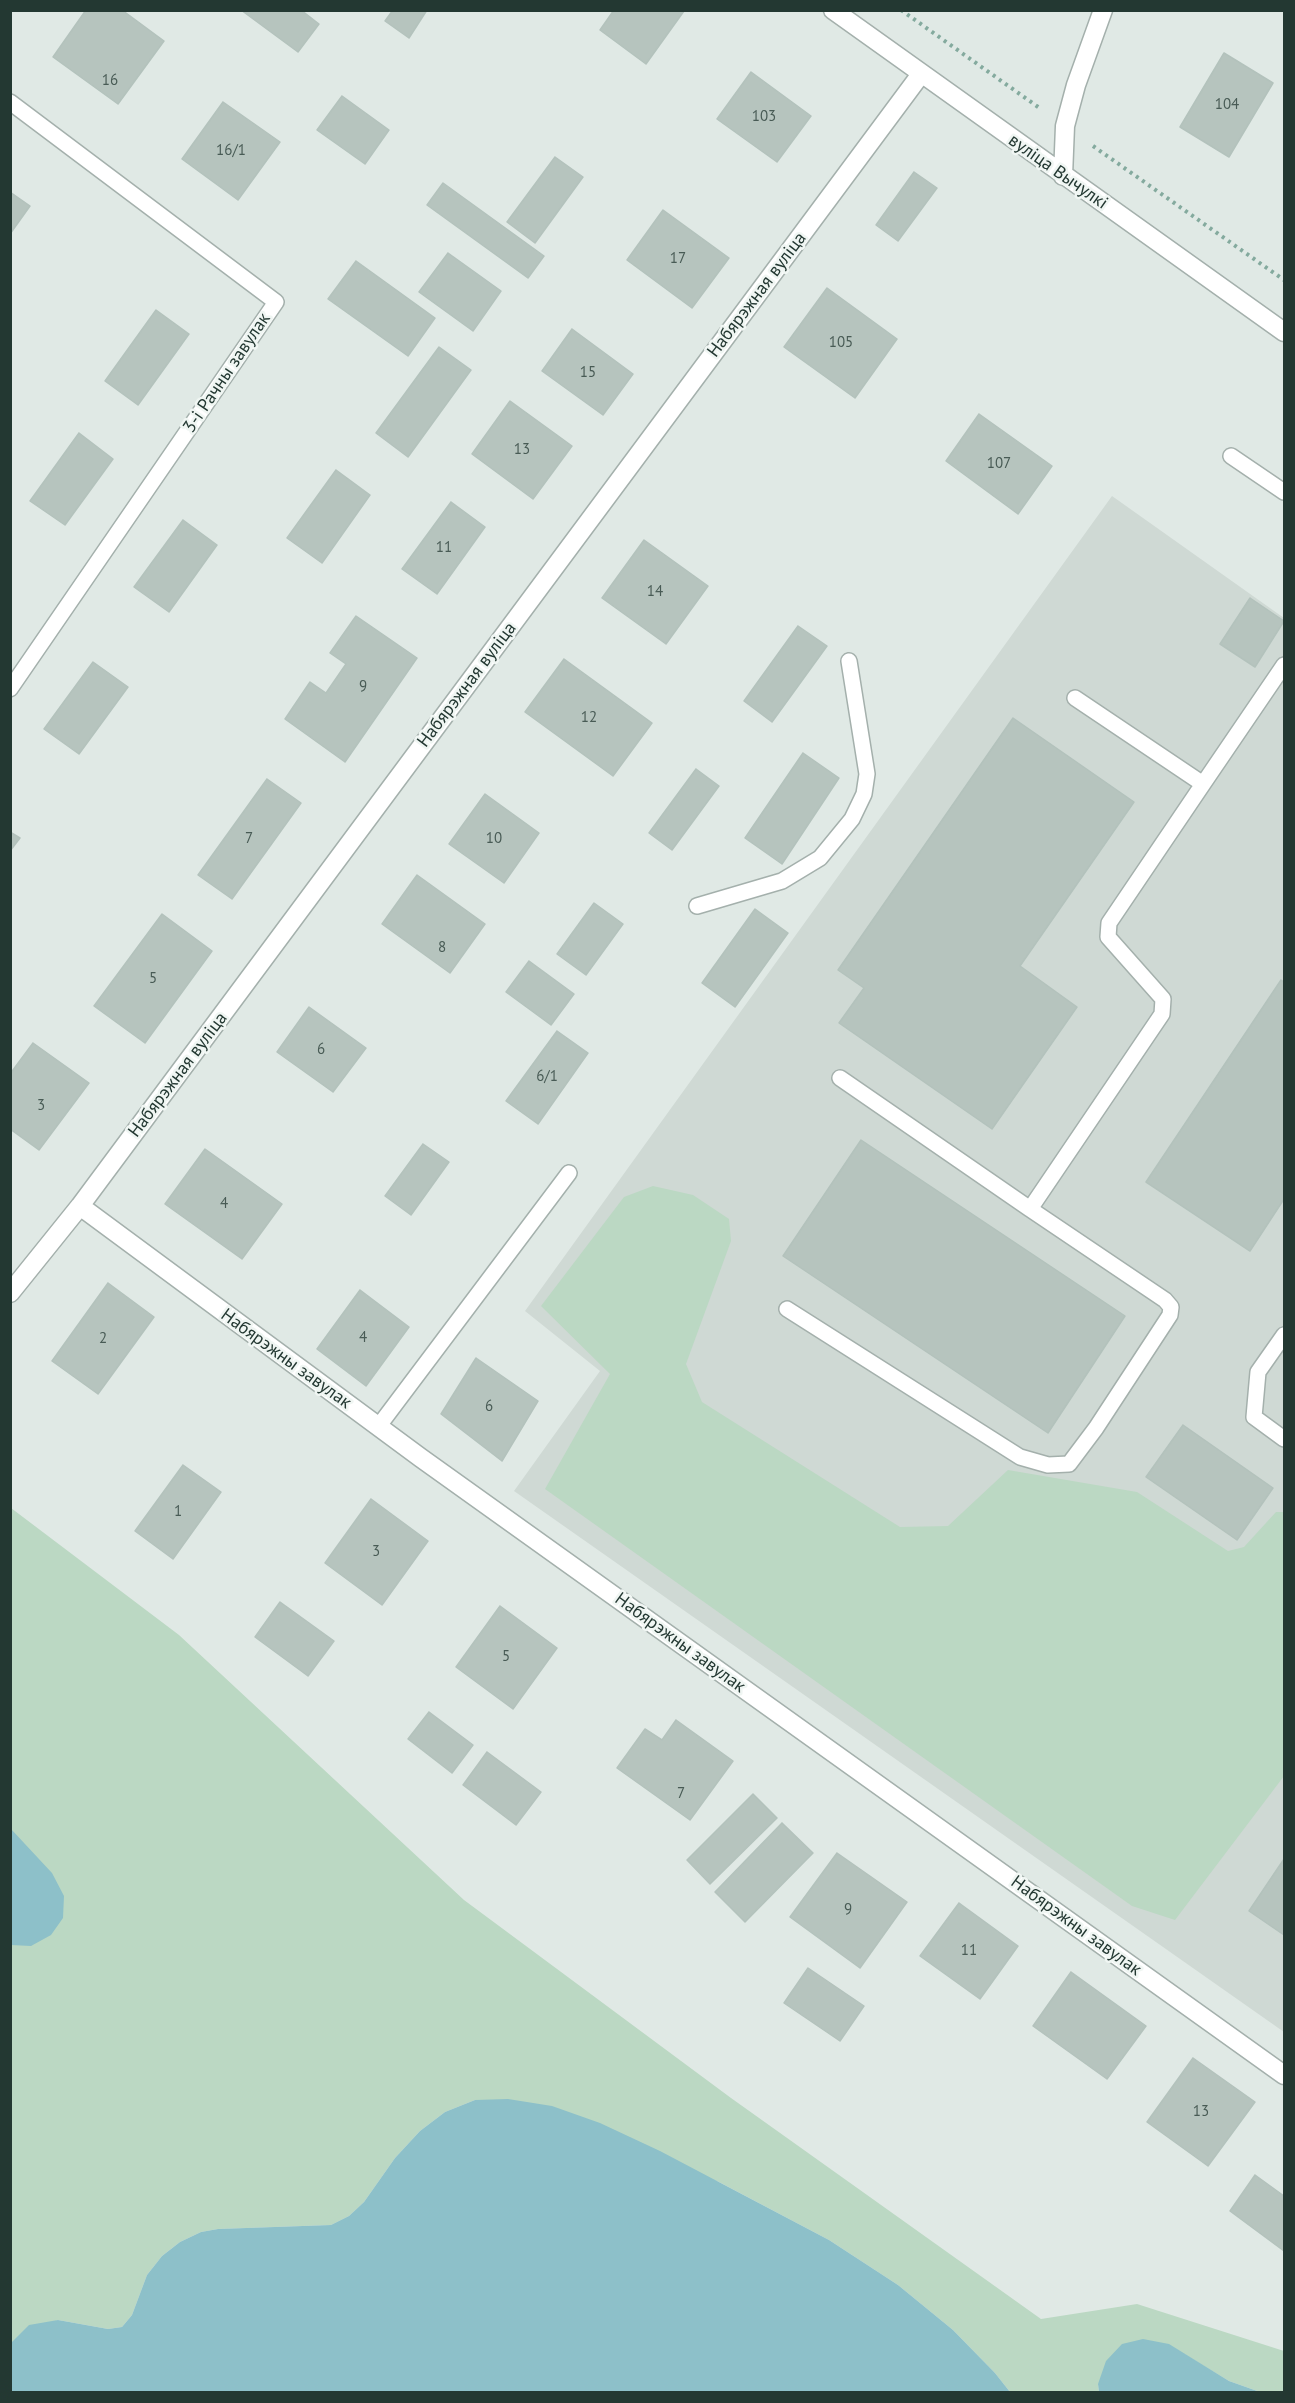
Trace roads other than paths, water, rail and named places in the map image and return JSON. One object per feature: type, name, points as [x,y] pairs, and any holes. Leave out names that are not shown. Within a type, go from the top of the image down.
[{"type":"street","name":"вуліца Вычулкі","points":[[833,10],[1284,332]]},
{"type":"street","points":[[1063,176],[1065,126],[1076,86],[1103,10]]},
{"type":"street","name":"Набярэжная вуліца","points":[[10,1293],[80,1206],[921,74]]},
{"type":"street","name":"Набярэжны завулак","points":[[80,1206],[378,1427],[1284,2075]]},
{"type":"lane","name":"3-і Рачны завулак","points":[[10,102],[276,302],[10,689]]},
{"type":"lane","points":[[1231,456],[1284,492]]},
{"type":"lane","points":[[697,906],[782,881],[820,858],[852,819],[864,794],[867,774],[849,661]]},
{"type":"lane","points":[[1030,1209],[1162,1014],[1163,999],[1108,937],[1109,923],[1284,665]]},
{"type":"lane","points":[[1075,698],[1203,784]]},
{"type":"lane","points":[[787,1309],[1020,1457],[1048,1465],[1069,1464],[1096,1428],[1170,1315],[1171,1307],[1165,1300],[840,1078]]},
{"type":"lane","points":[[378,1427],[569,1173]]},
{"type":"lane","points":[[1284,1335],[1258,1372],[1254,1417],[1284,1439]]},
{"type":"water","points":[[11,1829],[52,1873],[64,1896],[63,1918],[51,1935],[31,1946],[11,1945]]},
{"type":"water","points":[[508,2099],[552,2106],[600,2123],[660,2151],[829,2240],[898,2285],[953,2330],[995,2373],[1010,2392],[11,2392],[11,2343],[29,2325],[58,2320],[108,2329],[122,2327],[132,2315],[147,2275],[162,2256],[180,2242],[201,2232],[218,2229],[331,2225],[349,2216],[364,2202],[395,2158],[420,2131],[445,2112],[475,2100]]},
{"type":"water","points":[[1143,2339],[1169,2344],[1229,2381],[1260,2392],[1099,2392],[1098,2384],[1106,2361],[1122,2344]]}]
